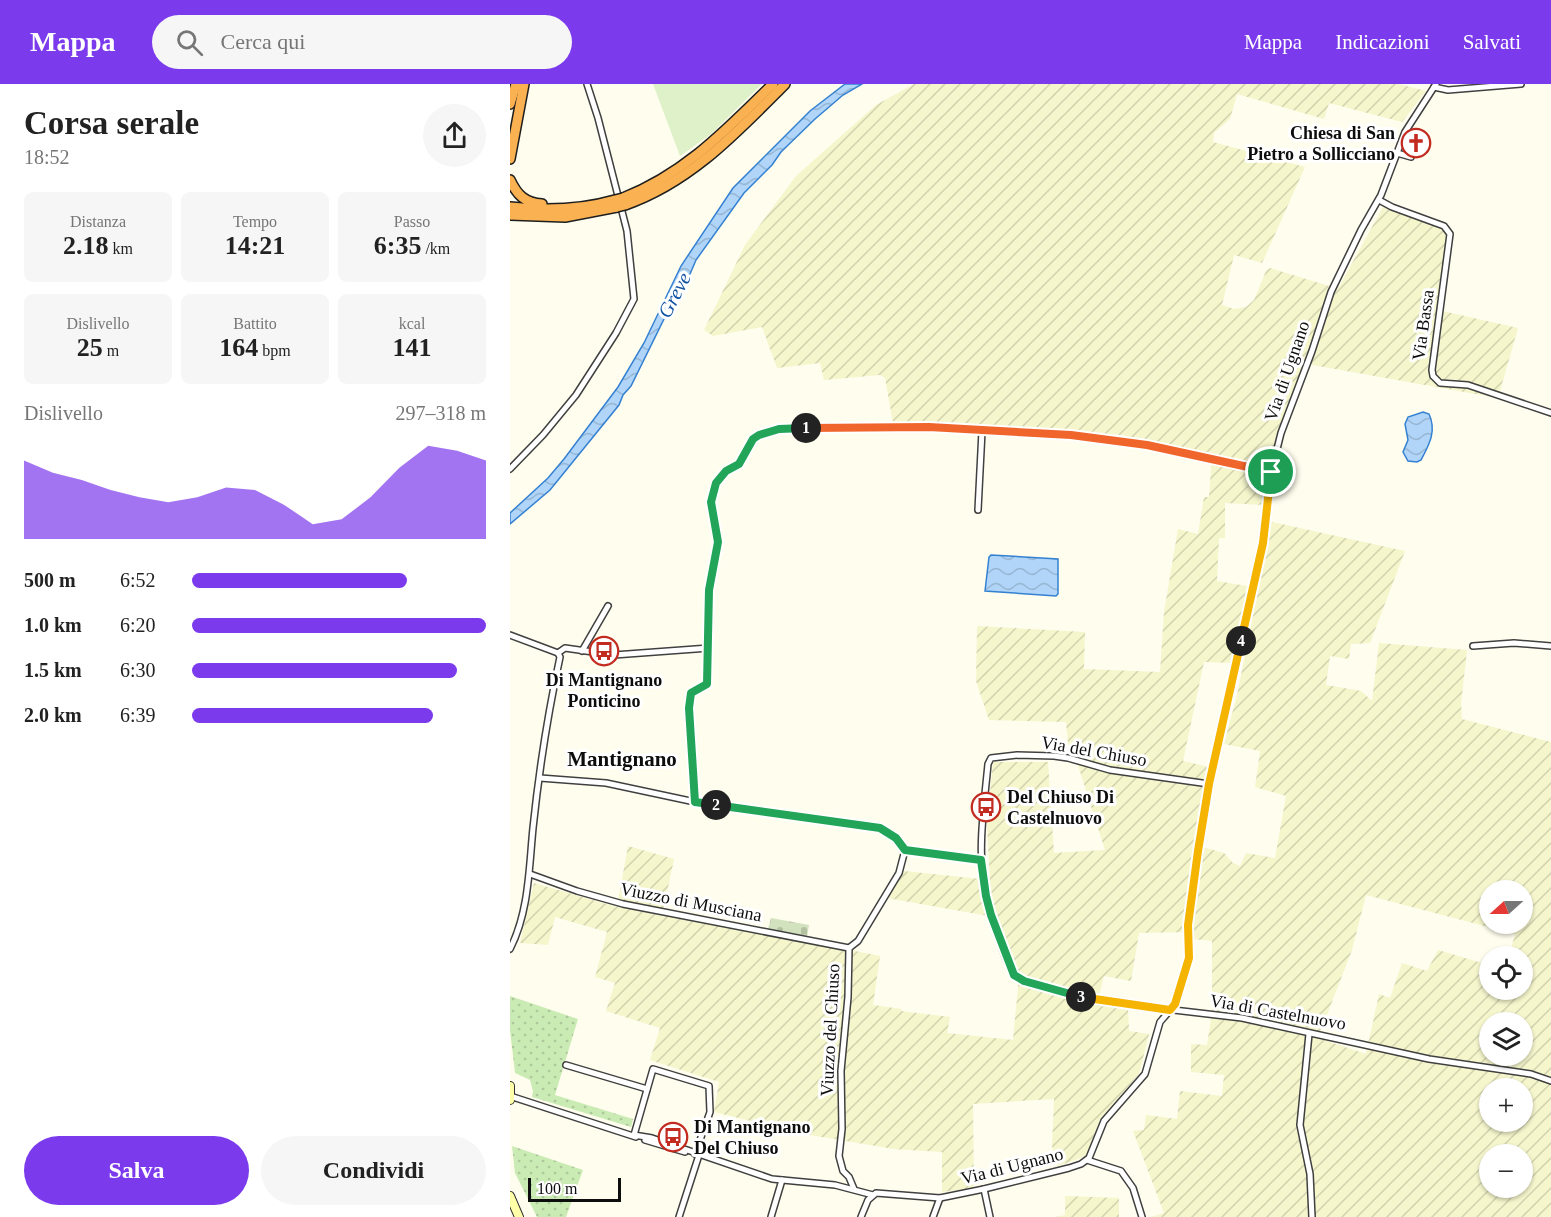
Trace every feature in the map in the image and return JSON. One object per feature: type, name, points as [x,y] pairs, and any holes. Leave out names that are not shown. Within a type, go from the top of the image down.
[{"type":"highway","points":[[510,104],[516,84]]},
{"type":"highway","points":[[510,159],[524,84]]},
{"type":"highway","points":[[510,214],[565,217],[620,200],[650,187],[687,164],[713,143],[774,84]]},
{"type":"highway","points":[[510,207],[550,210],[577,208],[652,194],[688,174],[720,147],[784,84]]},
{"type":"highway","points":[[510,180],[518,194],[531,203],[577,208]]},
{"type":"street","points":[[510,469],[543,435],[576,395],[602,357],[634,302],[627,231],[587,84]]},
{"type":"street","points":[[1435,86],[1448,90],[1521,84]]},
{"type":"street","name":"Via di Ugnano","points":[[510,1098],[634,1136],[652,1138],[772,1179],[854,1189],[873,1195],[880,1193],[940,1198],[1075,1166],[1087,1160],[1104,1121],[1145,1074],[1158,1025],[1170,1010],[1179,991],[1189,958],[1188,925],[1209,784],[1262,547],[1271,472],[1287,417],[1315,344],[1325,306],[1356,240],[1379,200],[1408,126],[1435,86]]},
{"type":"street","points":[[1397,153],[1411,157]]},
{"type":"street","name":"Via Bassa","points":[[1379,200],[1444,226],[1450,234],[1432,370],[1436,380],[1476,388],[1551,412]]},
{"type":"street","points":[[695,802],[689,698],[693,691],[707,684],[709,590],[718,542],[712,515],[712,493],[721,476],[739,464],[753,439],[768,431],[800,428],[929,427],[1071,435],[1121,440],[1271,472]]},
{"type":"street","points":[[978,510],[982,431]]},
{"type":"street","points":[[582,651],[608,606]]},
{"type":"street","points":[[510,635],[558,653]]},
{"type":"street","points":[[1473,646],[1514,643],[1551,646]]},
{"type":"street","points":[[558,653],[565,648],[622,655],[709,648]]},
{"type":"street","points":[[510,949],[522,911],[530,873],[533,829],[548,716],[560,657],[558,653]]},
{"type":"street","name":"Via del Chiuso","points":[[981,860],[988,764],[991,758],[1017,755],[1054,756],[1110,770],[1209,784]]},
{"type":"street","points":[[540,778],[606,783],[695,802],[880,828],[896,838],[905,850],[981,860]]},
{"type":"street","name":"Viuzzo del Chiuso","points":[[854,1189],[849,1177],[843,1171],[839,1156],[842,1128],[841,1071],[848,997],[849,948],[858,941],[899,873],[905,850]]},
{"type":"street","name":"Via di Castelnuovo","points":[[981,860],[991,915],[1014,975],[1024,981],[1097,1001],[1242,1018],[1473,1067],[1531,1074],[1551,1081]]},
{"type":"street","name":"Viuzzo di Musciana","points":[[530,873],[577,891],[623,904],[849,948]]},
{"type":"street","points":[[1309,1034],[1300,1125],[1310,1174],[1312,1217]]},
{"type":"street","points":[[566,1065],[647,1089]]},
{"type":"street","points":[[634,1136],[653,1069],[709,1086],[710,1112],[679,1217]]},
{"type":"street","points":[[510,1086],[510,1098]]},
{"type":"street","points":[[1087,1160],[1121,1171],[1133,1188],[1142,1217]]},
{"type":"street","points":[[771,1217],[782,1180]]},
{"type":"street","points":[[984,1189],[990,1217]]},
{"type":"street","points":[[861,1217],[867,1200],[873,1195]]},
{"type":"street","points":[[510,1196],[519,1217]]},
{"type":"street","points":[[933,1217],[940,1198]]},
{"type":"green space","points":[[653,84],[762,84],[711,134],[680,156]]},
{"type":"green space","points":[[914,84],[1399,84],[1426,91],[1402,122],[1329,103],[1324,119],[1237,94],[1230,119],[1214,133],[1213,142],[1305,167],[1262,263],[1234,255],[1222,305],[1234,309],[1246,307],[1254,300],[1266,271],[1270,268],[1339,287],[1383,207],[1442,227],[1447,236],[1438,310],[1518,328],[1498,398],[1307,364],[1296,384],[1268,466],[1263,505],[1225,503],[1225,538],[1219,538],[1217,581],[1247,586],[1233,663],[1204,662],[1183,761],[1209,767],[1195,845],[1224,853],[1233,863],[1240,866],[1246,853],[1275,858],[1286,796],[1255,787],[1260,751],[1224,744],[1237,695],[1272,522],[1405,551],[1370,643],[1351,644],[1349,659],[1330,656],[1326,685],[1361,691],[1372,701],[1379,643],[1467,650],[1461,704],[1462,719],[1551,742],[1551,1217],[1151,1217],[1164,1213],[1133,1131],[1144,1130],[1146,1115],[1177,1119],[1180,1091],[1222,1096],[1224,1075],[1191,1072],[1191,1044],[1207,1045],[1212,1013],[1212,941],[1193,939],[1192,932],[1139,933],[1131,981],[1104,976],[1097,1004],[1128,1008],[1129,1031],[1149,1034],[1139,1074],[1100,1119],[1086,1156],[1058,1166],[1052,1146],[1054,1099],[973,1104],[974,1188],[942,1192],[942,1152],[894,1149],[804,1134],[714,1112],[719,1082],[650,1060],[660,1028],[606,1011],[615,983],[595,977],[607,932],[555,917],[548,945],[520,943],[534,883],[617,907],[628,846],[674,859],[663,912],[880,956],[873,1005],[950,1017],[947,1033],[1013,1040],[1018,987],[1016,973],[994,917],[887,898],[904,871],[990,880],[987,826],[993,762],[1048,762],[1054,853],[1105,850],[1075,756],[1069,753],[1066,722],[989,720],[976,681],[977,626],[1085,632],[1084,669],[1160,672],[1164,612],[1178,529],[1198,534],[1204,497],[1209,497],[1212,456],[1122,435],[990,426],[893,423],[885,378],[880,375],[824,380],[820,363],[777,368],[762,327],[713,336],[704,330],[745,245],[796,176],[876,105]],"holes":[[[1479,880],[1533,880],[1533,934],[1515,934],[1512,946],[1533,946],[1533,1000],[1479,1000],[1479,962],[1438,950],[1427,971],[1402,963],[1390,998],[1379,994],[1366,1054],[1318,1038],[1352,950],[1366,895],[1479,925]]]},
{"type":"green space","points":[[771,918],[809,925],[807,937],[768,929]]},
{"type":"green space","points":[[510,996],[578,1019],[555,1095],[633,1119],[631,1127],[532,1097],[530,1080],[515,1073],[510,1030]]},
{"type":"green space","points":[[512,1146],[583,1170],[566,1217],[537,1217],[515,1173]]},
{"type":"green space","points":[[1065,1196],[1119,1198],[1119,1217],[1056,1217],[1065,1215]]},
{"type":"water","name":"Greve","points":[[845,84],[862,84],[843,95],[815,119],[744,193],[696,260],[681,295],[667,313],[631,386],[623,395],[619,405],[550,490],[510,524],[510,513],[548,478],[618,387],[644,343],[681,266],[733,188],[810,111]]},
{"type":"water","points":[[1423,412],[1429,414],[1431,420],[1431,438],[1421,460],[1408,461],[1403,452],[1408,440],[1405,424],[1408,417]]},
{"type":"water","points":[[991,555],[1058,559],[1058,594],[1056,596],[985,591]]},
{"type":"place","name":"Chiesa di San Pietro a Sollicciano","points":[[1416,143]]},
{"type":"place","name":"Di Mantignano Ponticino","points":[[604,651]]},
{"type":"place","name":"Del Chiuso Di Castelnuovo","points":[[986,807]]},
{"type":"place","name":"Di Mantignano Del Chiuso","points":[[673,1137]]},
{"type":"district","name":"Mantignano","points":[[622,759]]},
{"type":"route","points":[[929,427],[1071,435],[1121,440],[1271,472],[1262,547],[1209,784],[1188,925],[1189,958],[1175,1004],[1170,1010],[1097,1001],[1059,992],[1024,981],[1014,975],[991,915],[981,860],[905,850],[896,838],[880,828],[695,802],[689,698],[693,691],[706,687],[707,684],[709,590],[718,550],[717,532],[712,515],[712,493],[721,476],[739,464],[753,439],[759,435],[779,429],[800,428],[929,427]]}]
